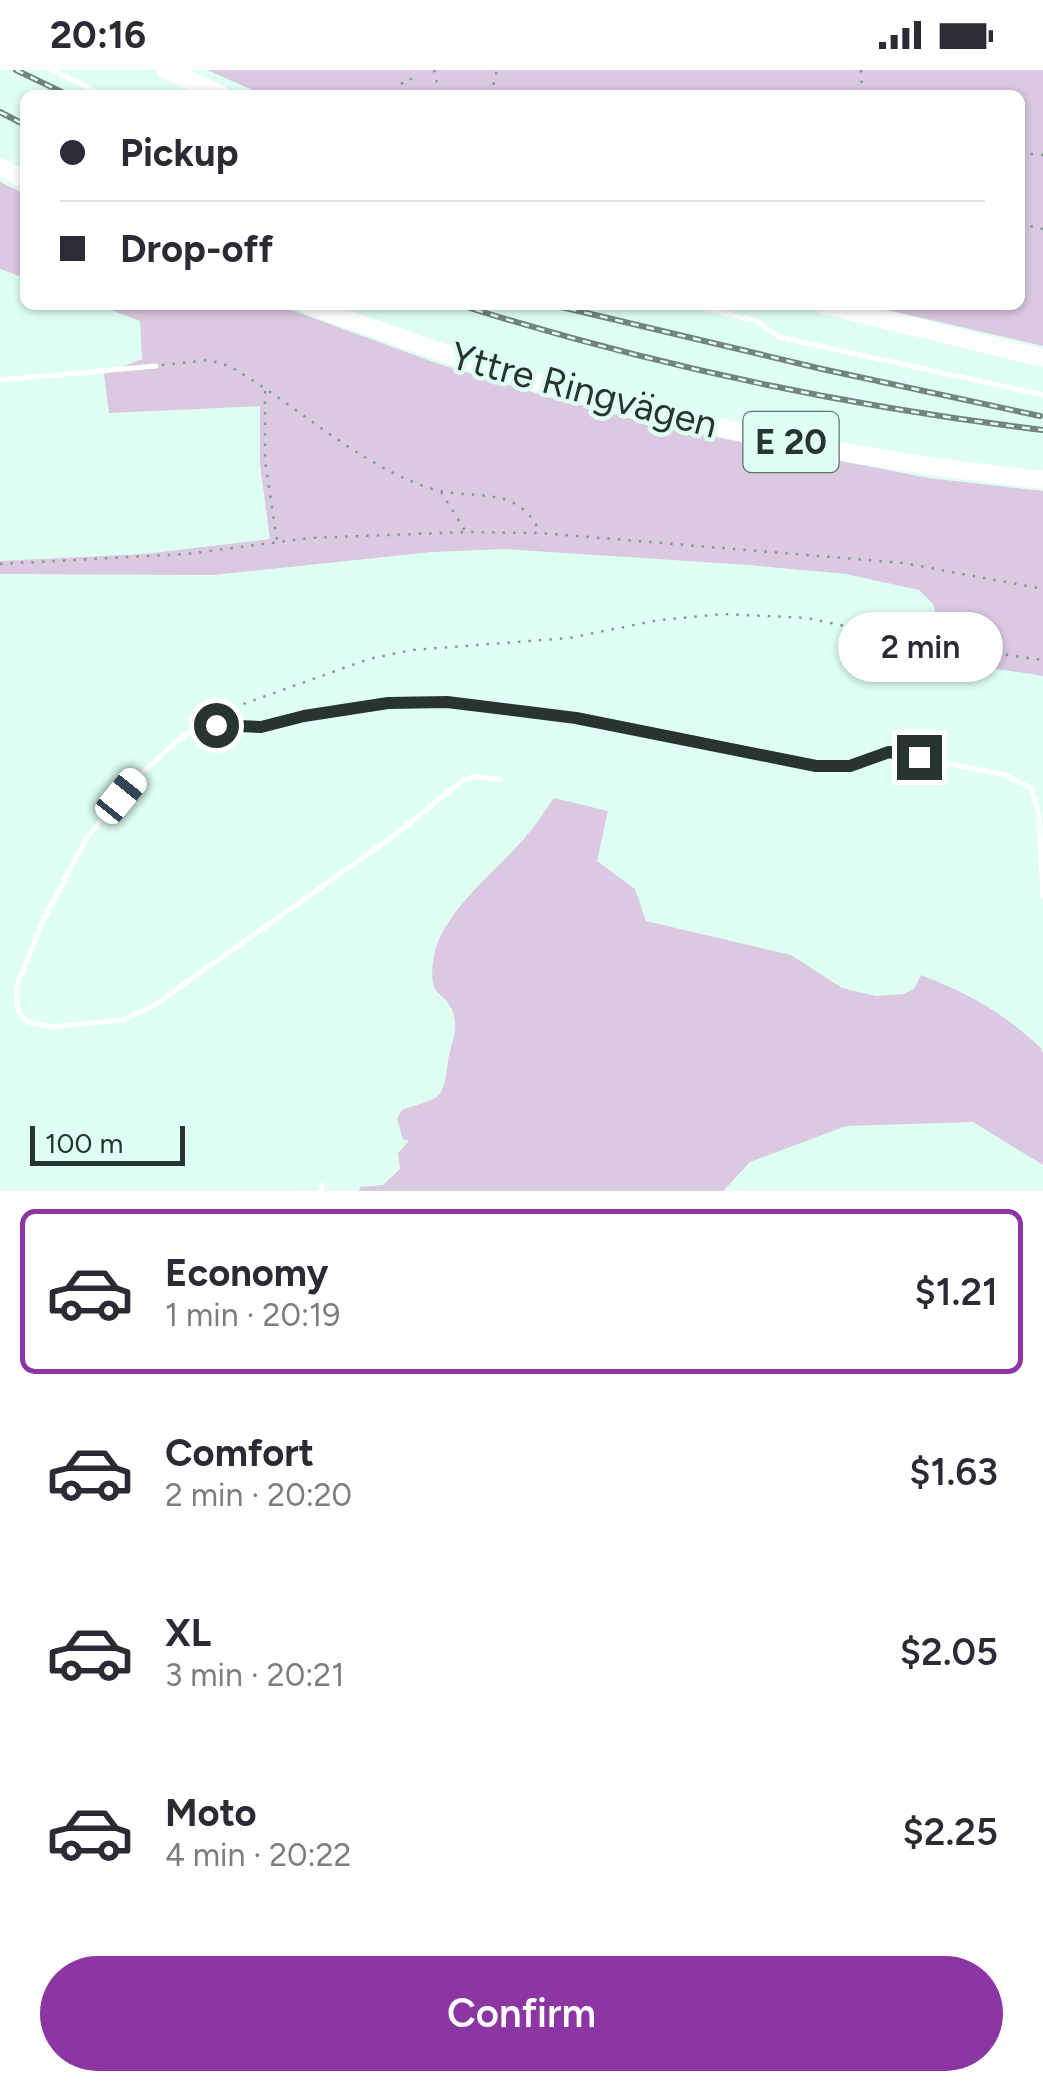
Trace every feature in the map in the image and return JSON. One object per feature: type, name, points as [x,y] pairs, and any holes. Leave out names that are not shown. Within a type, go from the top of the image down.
[{"type":"highway","points":[[166,70],[211,90]]},
{"type":"highway","name":"Yttre Ringvägen","points":[[323,310],[542,384],[664,415],[848,454],[1043,480]]},
{"type":"highway","points":[[845,310],[1043,358]]},
{"type":"lane","points":[[52,70],[93,90]]},
{"type":"lane","points":[[711,310],[756,321],[779,337],[1043,395]]},
{"type":"lane","points":[[0,380],[156,366]]},
{"type":"lane","points":[[500,779],[462,780],[395,835],[153,1006],[122,1020],[50,1027],[28,1022],[18,1011],[16,987],[44,919],[87,837],[138,774],[161,754],[186,734],[216,725],[261,727],[388,703],[447,702],[576,718],[816,766],[850,766],[889,752],[1005,775],[1030,788],[1039,814],[1043,896]]},
{"type":"path","points":[[402,90],[402,82],[411,79],[415,86]]},
{"type":"path","points":[[156,366],[209,360],[230,366],[374,463],[440,491],[487,494],[515,502],[527,509],[540,533]]},
{"type":"path","points":[[265,390],[265,461],[277,541]]},
{"type":"path","points":[[440,491],[466,532]]},
{"type":"path","points":[[0,564],[186,554],[277,541],[466,532],[540,533],[904,563],[1043,589]]},
{"type":"path","points":[[216,725],[221,712],[368,659],[412,650],[581,636],[692,616],[766,614],[807,618],[930,644],[1043,660]]},
{"type":"shaded area","points":[[207,70],[1043,70],[1043,346],[888,310],[1025,310],[1025,90],[253,90]]},
{"type":"shaded area","points":[[0,182],[20,192],[20,276],[0,269]]},
{"type":"shaded area","points":[[111,310],[292,310],[436,363],[663,427],[929,478],[1043,491],[1043,676],[972,665],[946,652],[933,604],[919,590],[846,574],[505,549],[432,552],[213,575],[0,574],[0,561],[144,554],[270,539],[260,465],[260,406],[109,413],[104,374],[142,359],[140,321]]},
{"type":"shaded area","points":[[554,798],[608,811],[597,861],[635,889],[646,921],[791,955],[842,988],[876,996],[914,989],[921,975],[970,997],[1013,1024],[1043,1054],[1043,1165],[973,1122],[846,1126],[750,1162],[723,1191],[359,1191],[360,1187],[383,1185],[400,1169],[398,1153],[409,1141],[403,1139],[397,1119],[402,1110],[432,1100],[444,1085],[455,1022],[451,1007],[433,981],[439,939],[473,891],[527,835]]},
{"type":"railway","points":[[16,70],[58,90]]},
{"type":"railway","points":[[0,112],[20,122]]},
{"type":"railway","points":[[476,310],[748,381],[895,409],[1043,430]]},
{"type":"railway","points":[[574,310],[1040,416]]},
{"type":"route","points":[[216,725],[261,727],[388,703],[447,702],[576,718],[816,766],[850,766],[889,752],[919,757]]}]
